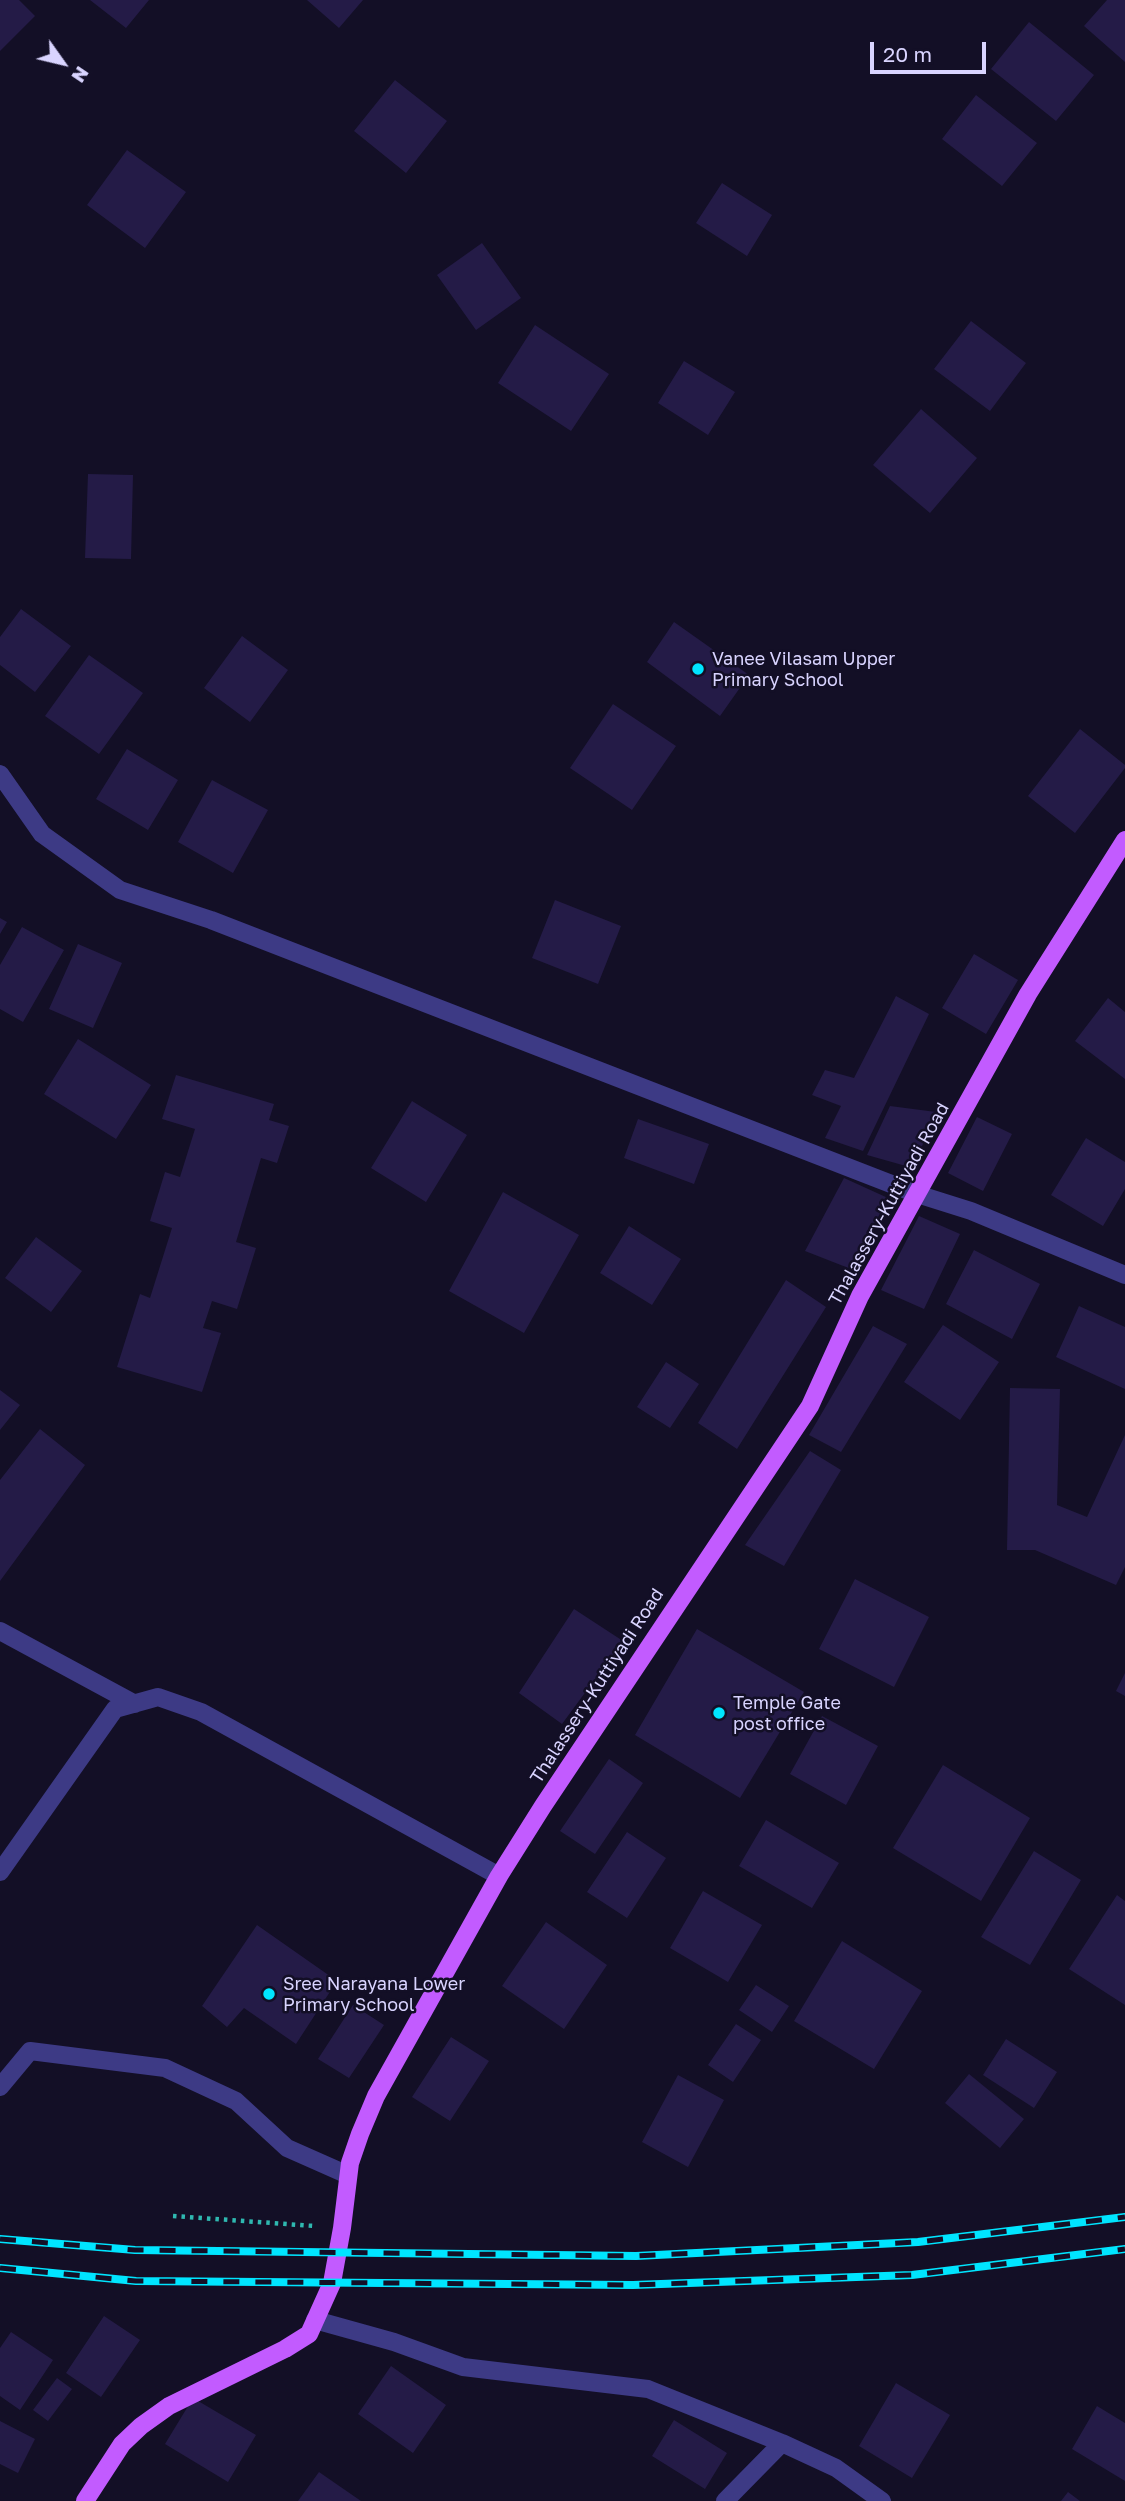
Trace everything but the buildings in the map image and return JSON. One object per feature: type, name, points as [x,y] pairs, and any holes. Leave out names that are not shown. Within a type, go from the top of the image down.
[{"type":"main road","name":"Thalassery-Kuttiyadi Road","points":[[85,2501],[122,2444],[141,2426],[169,2406],[205,2386],[285,2349],[309,2334],[332,2283],[348,2175],[360,2134],[376,2096],[499,1876],[688,1584],[810,1406],[860,1296],[1028,994],[1125,840]]},
{"type":"street","points":[[0,774],[42,834],[120,890],[211,920],[917,1194],[971,1211],[1125,1275]]},
{"type":"street","points":[[0,1630],[135,1704]]},
{"type":"street","points":[[0,1872],[116,1709],[159,1697],[201,1712],[499,1876]]},
{"type":"street","points":[[0,2087],[30,2051],[165,2068],[236,2101],[287,2148],[348,2175]]},
{"type":"street","points":[[315,2320],[394,2342],[463,2367],[648,2389],[782,2443],[836,2468],[882,2501]]},
{"type":"street","points":[[725,2501],[782,2443]]},
{"type":"path","points":[[173,2216],[342,2228]]},
{"type":"railway","points":[[0,2239],[135,2250],[636,2256],[918,2242],[1125,2217]]},
{"type":"railway","points":[[0,2268],[136,2281],[633,2285],[912,2275],[1125,2249]]},
{"type":"place","name":"Vanee Vilasam Upper Primary School","points":[[698,669]]},
{"type":"place","name":"Temple Gate post office","points":[[719,1713]]},
{"type":"place","name":"Sree Narayana Lower Primary School","points":[[269,1994]]}]
